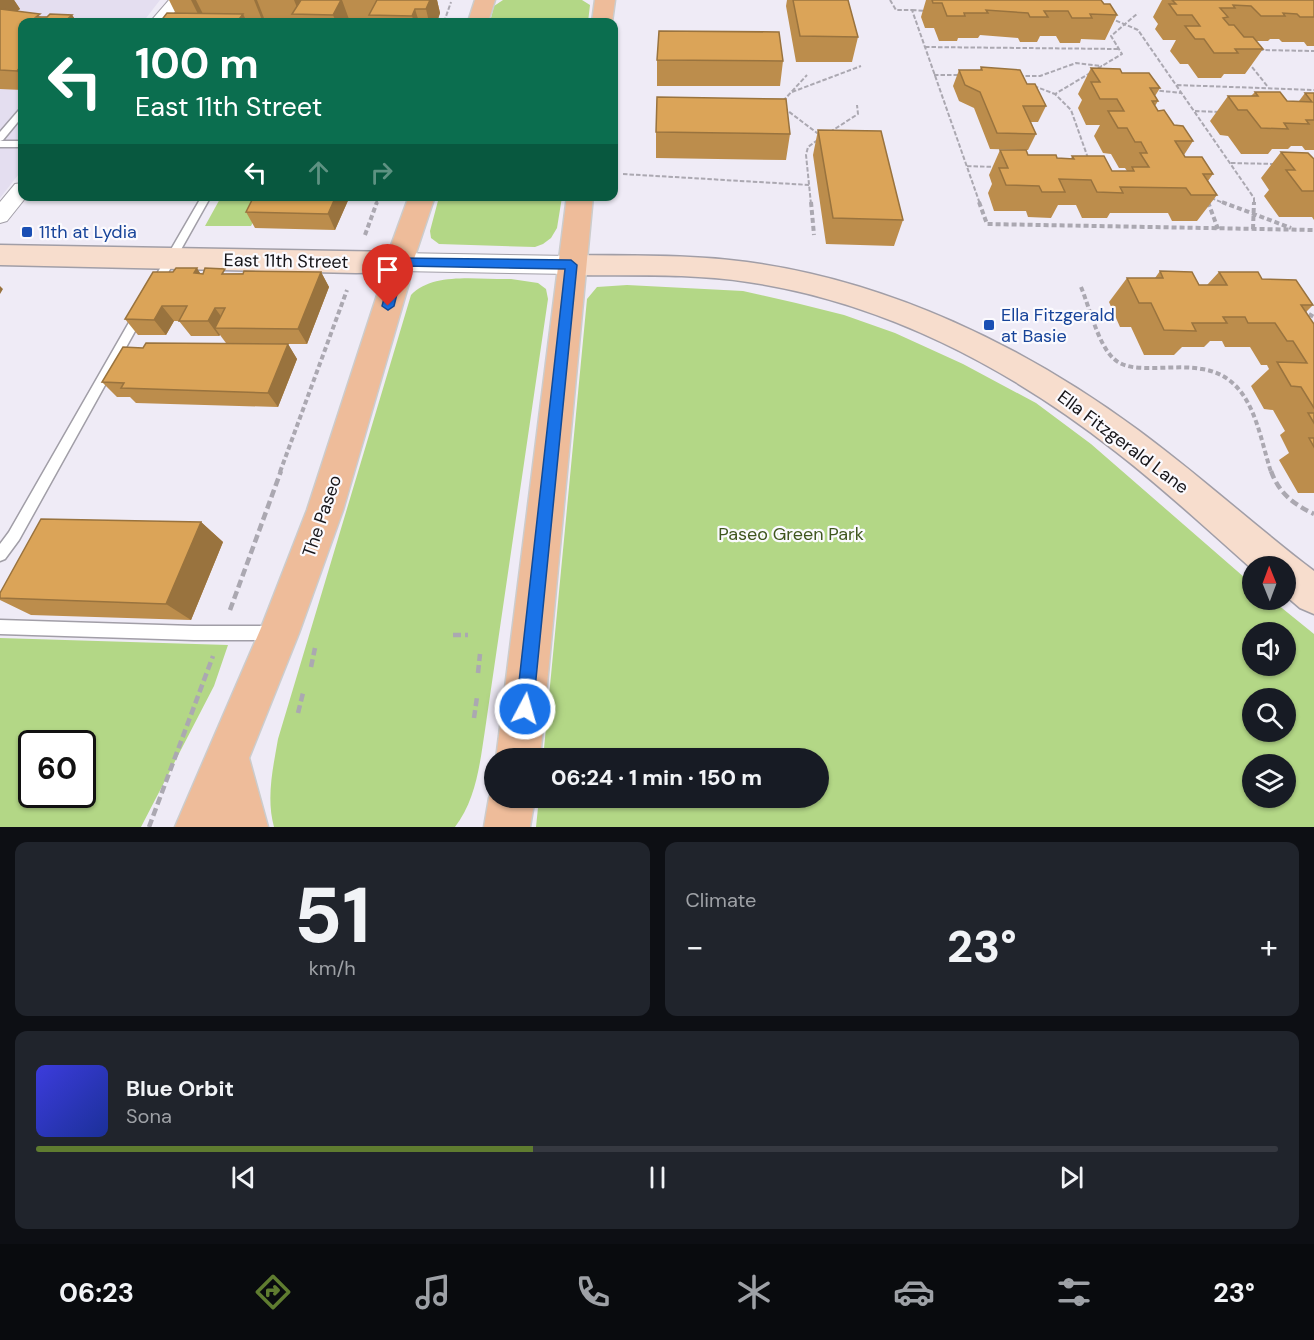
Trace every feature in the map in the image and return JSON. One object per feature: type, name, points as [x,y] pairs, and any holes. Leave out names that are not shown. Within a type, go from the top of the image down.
[{"type":"main road","points":[[479,18],[485,0]]},
{"type":"main road","points":[[603,18],[605,0]]},
{"type":"main road","name":"The Paseo","points":[[198,827],[279,633],[325,510],[395,283],[399,262],[420,201]]},
{"type":"main road","points":[[519,748],[579,201]]},
{"type":"main road","name":"East 11th Street","points":[[0,255],[399,262]]},
{"type":"main road","name":"Ella Fitzgerald Lane","points":[[571,265],[698,267],[748,272],[797,280],[898,310],[1001,358],[1079,406],[1159,467],[1265,556]]},
{"type":"main road","points":[[1296,581],[1314,595]]},
{"type":"main road","points":[[227,759],[245,827]]},
{"type":"main road","points":[[507,827],[510,808]]},
{"type":"street","points":[[161,18],[177,0]]},
{"type":"street","points":[[0,216],[18,194]]},
{"type":"street","name":"East 11th Street","points":[[399,262],[571,265]]},
{"type":"lane","points":[[0,138],[18,117]]},
{"type":"lane","points":[[0,144],[18,144]]},
{"type":"lane","points":[[0,555],[14,536],[204,201]]},
{"type":"lane","points":[[0,627],[279,633]]},
{"type":"path","points":[[890,0],[896,10],[935,11]]},
{"type":"path","points":[[445,18],[451,2]]},
{"type":"path","points":[[912,10],[987,224],[1314,230]]},
{"type":"path","points":[[1055,94],[1122,54],[1111,36],[1138,13]]},
{"type":"path","points":[[1106,16],[1138,30],[1195,111],[1254,198],[1253,229]]},
{"type":"path","points":[[925,46],[1119,49]]},
{"type":"path","points":[[1256,50],[1314,51]]},
{"type":"path","points":[[1242,55],[1268,88]]},
{"type":"path","points":[[1088,159],[1067,104],[1055,94],[1016,77],[1040,76],[1076,63],[1102,66]]},
{"type":"path","points":[[791,93],[861,66]]},
{"type":"path","points":[[1091,72],[1101,75]]},
{"type":"path","points":[[807,75],[780,104],[822,137]]},
{"type":"path","points":[[934,75],[970,75]]},
{"type":"path","points":[[1176,85],[1314,90]]},
{"type":"path","points":[[1146,93],[1150,89],[1182,93]]},
{"type":"path","points":[[814,235],[806,155],[808,147],[858,114],[857,105]]},
{"type":"path","points":[[1195,111],[1230,112]]},
{"type":"path","points":[[806,155],[817,152]]},
{"type":"path","points":[[1230,163],[1278,164]]},
{"type":"path","points":[[966,166],[1000,167]]},
{"type":"path","points":[[623,174],[809,185]]},
{"type":"path","points":[[1218,229],[1205,196],[1294,230]]},
{"type":"path","points":[[364,238],[377,201]]},
{"type":"path","points":[[149,827],[349,284]]},
{"type":"path","points":[[1081,287],[1114,358],[1125,365],[1140,368],[1202,367],[1218,372],[1233,382],[1244,394],[1252,410],[1278,489],[1302,510],[1314,514]]},
{"type":"path","points":[[1298,307],[1314,317]]},
{"type":"path","points":[[453,635],[468,635]]},
{"type":"path","points":[[311,667],[315,648]]},
{"type":"path","points":[[478,673],[480,654]]},
{"type":"path","points":[[298,713],[303,693]]},
{"type":"path","points":[[474,718],[477,697]]},
{"type":"shaded area","points":[[0,0],[160,0],[146,18],[18,18],[18,175],[0,198]]},
{"type":"green space","points":[[503,0],[582,0],[590,5],[588,18],[491,18],[494,6]]},
{"type":"green space","points":[[219,201],[264,201],[251,226],[205,226]]},
{"type":"green space","points":[[438,201],[561,201],[557,228],[551,238],[535,247],[439,244],[431,238],[430,231]]},
{"type":"green space","points":[[511,279],[538,283],[546,289],[548,299],[481,755],[468,805],[455,827],[274,827],[270,794],[278,739],[411,295],[420,287],[444,280]]},
{"type":"green space","name":"Paseo Green Park","points":[[627,285],[743,291],[796,303],[844,315],[895,333],[963,364],[1036,403],[1091,444],[1242,575],[1242,610],[1284,610],[1314,634],[1314,827],[536,827],[538,808],[829,808],[829,748],[544,748],[587,299],[597,287]]},
{"type":"green space","points":[[0,638],[228,645],[214,686],[141,827],[0,827]]},
{"type":"building","points":[[301,0],[341,0],[333,15],[292,14]]},
{"type":"building","points":[[377,0],[430,0],[426,9],[415,9],[412,16],[369,15]]},
{"type":"building","points":[[793,0],[848,0],[858,37],[800,36]]},
{"type":"building","points":[[932,0],[1101,0],[1104,4],[1110,4],[1117,15],[1090,14],[1092,18],[1072,18],[1068,11],[1044,11],[1048,17],[1030,17],[1028,13],[986,10],[988,13],[947,16],[942,3],[933,3]]},
{"type":"building","points":[[1172,0],[1314,0],[1314,17],[1283,13],[1285,16],[1261,16],[1251,6],[1233,5],[1235,8],[1220,8],[1228,17],[1223,18],[1229,25],[1234,25],[1244,37],[1253,37],[1263,49],[1235,49],[1238,53],[1214,53],[1204,39],[1195,39],[1185,26],[1200,26],[1192,15],[1177,15],[1169,4],[1176,4]]},
{"type":"building","points":[[0,9],[40,14],[36,17],[47,17],[50,14],[72,15],[69,18],[18,18],[18,70],[0,70]]},
{"type":"building","points":[[167,13],[243,14],[240,18],[163,18]]},
{"type":"building","points":[[659,31],[779,32],[783,61],[657,60]]},
{"type":"building","points":[[981,67],[1020,70],[1027,84],[1035,84],[1046,106],[1023,106],[1036,134],[997,133],[980,92],[965,85],[959,70],[982,70]]},
{"type":"building","points":[[1091,68],[1120,69],[1122,73],[1149,73],[1160,88],[1150,88],[1158,101],[1152,101],[1158,111],[1164,110],[1174,125],[1183,126],[1193,141],[1175,141],[1185,157],[1202,157],[1213,174],[1203,174],[1217,195],[1191,195],[1186,188],[1120,187],[1123,193],[1097,192],[1091,180],[1059,179],[1065,192],[1042,192],[1039,186],[1006,185],[999,168],[1008,168],[1000,150],[1026,150],[1028,155],[1056,155],[1057,158],[1074,159],[1072,156],[1104,156],[1112,171],[1134,171],[1132,167],[1149,167],[1140,153],[1147,153],[1141,142],[1135,142],[1127,128],[1118,128],[1108,111],[1124,111],[1117,99],[1100,99],[1091,82],[1100,82]]},
{"type":"building","points":[[1255,92],[1280,92],[1287,101],[1312,102],[1305,93],[1314,93],[1314,120],[1306,120],[1309,124],[1284,123],[1288,129],[1261,128],[1247,110],[1238,110],[1228,96],[1258,96]]},
{"type":"building","points":[[657,97],[786,99],[790,134],[656,132]]},
{"type":"building","points":[[818,130],[881,131],[903,220],[833,218]]},
{"type":"building","points":[[1281,152],[1308,153],[1314,159],[1314,191],[1302,191],[1286,170],[1295,170]]},
{"type":"building","points":[[252,201],[334,201],[328,214],[246,212]]},
{"type":"building","points":[[176,268],[197,268],[194,273],[203,274],[205,268],[225,269],[222,274],[243,274],[244,271],[321,272],[298,329],[215,328],[225,308],[215,308],[208,321],[179,321],[187,306],[162,306],[154,320],[125,319],[153,272],[173,272]]},
{"type":"building","points":[[1160,271],[1192,272],[1199,285],[1227,285],[1219,272],[1258,272],[1262,279],[1296,280],[1313,305],[1301,305],[1314,324],[1314,408],[1301,387],[1291,386],[1277,362],[1307,363],[1293,341],[1287,341],[1275,323],[1248,323],[1245,317],[1223,317],[1227,323],[1192,323],[1196,331],[1164,330],[1151,303],[1139,303],[1127,278],[1163,278]]},
{"type":"building","points":[[146,343],[288,344],[268,393],[121,388],[124,383],[102,382],[123,347],[143,348]]},
{"type":"building","points":[[1308,413],[1314,413],[1314,423]]},
{"type":"building","points":[[41,519],[201,522],[166,604],[0,598],[0,593]]},
{"type":"place","name":"11th at Lydia","points":[[27,232]]},
{"type":"place","name":"Ella Fitzgerald at Basie","points":[[989,325]]},
{"type":"route","points":[[388,306],[399,262],[571,265],[525,709]]}]
